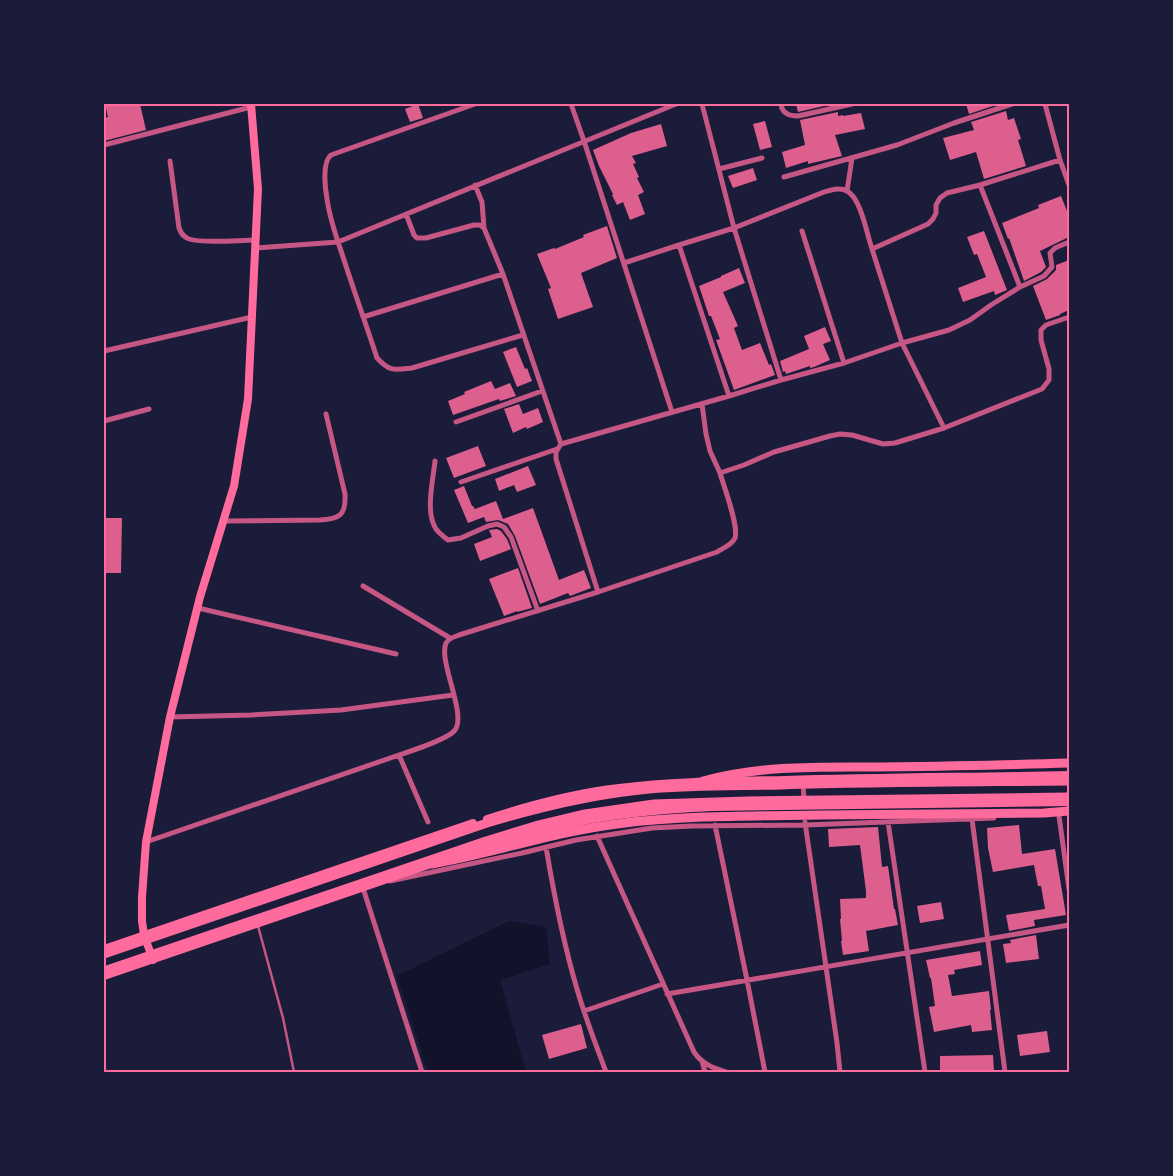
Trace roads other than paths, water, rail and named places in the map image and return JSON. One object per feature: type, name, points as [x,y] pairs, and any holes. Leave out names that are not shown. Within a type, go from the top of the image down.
[{"type":"highway","points":[[703,781],[750,771],[780,769],[1069,764]]},
{"type":"highway","points":[[104,954],[487,823],[536,809],[591,797],[651,789],[692,787],[833,783],[1069,781]]},
{"type":"highway","points":[[104,971],[486,840],[535,826],[606,810],[654,804],[747,801],[1069,796]]},
{"type":"highway","points":[[432,864],[591,828],[675,818],[1069,813]]},
{"type":"main road","points":[[153,960],[144,935],[142,911],[146,842],[170,717],[198,608],[234,486],[248,398],[258,189],[251,105]]},
{"type":"main road","points":[[104,949],[416,842],[516,810],[618,788],[703,781],[1069,775]]},
{"type":"main road","points":[[104,976],[432,864],[522,836],[578,822],[673,809],[1069,802]]},
{"type":"street","points":[[475,104],[339,151],[328,157],[325,174],[326,199],[338,242],[377,358],[384,365],[394,370],[412,368],[523,335]]},
{"type":"street","points":[[571,104],[672,412]]},
{"type":"street","points":[[170,161],[179,228],[188,239],[256,244],[338,242],[676,104]]},
{"type":"street","points":[[702,104],[734,228],[781,380]]},
{"type":"street","points":[[781,104],[784,112],[790,116],[798,116],[852,104]]},
{"type":"street","points":[[784,177],[897,145],[954,123],[1012,104]]},
{"type":"street","points":[[1045,104],[1060,160],[1069,185]]},
{"type":"street","points":[[104,144],[251,105]]},
{"type":"street","points":[[719,169],[762,158]]},
{"type":"street","points":[[847,191],[852,158]]},
{"type":"street","points":[[872,249],[928,224],[936,213],[936,205],[940,198],[948,193],[1060,160]]},
{"type":"street","points":[[980,185],[1020,287]]},
{"type":"street","points":[[475,186],[482,202],[484,228],[503,274],[559,447],[556,452],[556,459],[598,592]]},
{"type":"street","points":[[624,263],[734,228],[824,192],[838,189],[847,191],[855,198],[859,208],[902,343],[944,428]]},
{"type":"street","points":[[406,214],[417,238],[426,238],[474,225],[480,225],[484,228]]},
{"type":"street","points":[[802,231],[844,363]]},
{"type":"street","points":[[461,482],[559,447],[949,330],[970,320],[1020,287],[1044,276],[1052,268],[1050,252],[1069,242]]},
{"type":"street","points":[[679,245],[729,396]]},
{"type":"street","points":[[363,317],[503,274]]},
{"type":"street","points":[[104,351],[252,316]]},
{"type":"street","points":[[720,473],[774,452],[840,434],[852,435],[883,444],[895,443],[944,428],[1042,389],[1049,380],[1049,369],[1041,340],[1041,330],[1046,325],[1069,317]]},
{"type":"street","points":[[456,422],[542,391]]},
{"type":"street","points":[[146,842],[399,755],[448,736],[455,730],[458,723],[445,656],[446,644],[450,638],[598,592],[717,552],[728,546],[735,537],[735,524],[720,473],[710,451],[702,404]]},
{"type":"street","points":[[104,421],[149,409]]},
{"type":"street","points":[[223,521],[320,520],[338,517],[344,511],[345,494],[326,414]]},
{"type":"street","points":[[436,461],[430,517],[436,531],[448,540],[461,538],[488,526],[498,524],[504,527],[511,537],[538,611]]},
{"type":"street","points":[[363,586],[450,638]]},
{"type":"street","points":[[198,608],[396,654]]},
{"type":"street","points":[[170,717],[341,710],[454,695]]},
{"type":"street","points":[[399,755],[428,822]]},
{"type":"street","points":[[803,779],[805,825],[840,1072]]},
{"type":"street","points":[[422,1072],[366,887],[598,836],[659,828],[1059,816],[1069,813]]},
{"type":"street","points":[[1059,816],[1069,889]]},
{"type":"street","points":[[972,819],[1005,1072]]},
{"type":"street","points":[[888,822],[925,1072]]},
{"type":"street","points":[[716,825],[764,1072]]},
{"type":"street","points":[[598,836],[694,1052],[710,1067],[726,1072]]},
{"type":"street","points":[[546,847],[562,935],[584,1011],[606,1072]]},
{"type":"street","points":[[667,994],[1069,925]]},
{"type":"street","points":[[584,1011],[663,984]]},
{"type":"street","points":[[702,1061],[705,1072]]},
{"type":"lane","points":[[257,924],[283,1018],[294,1072]]}]
